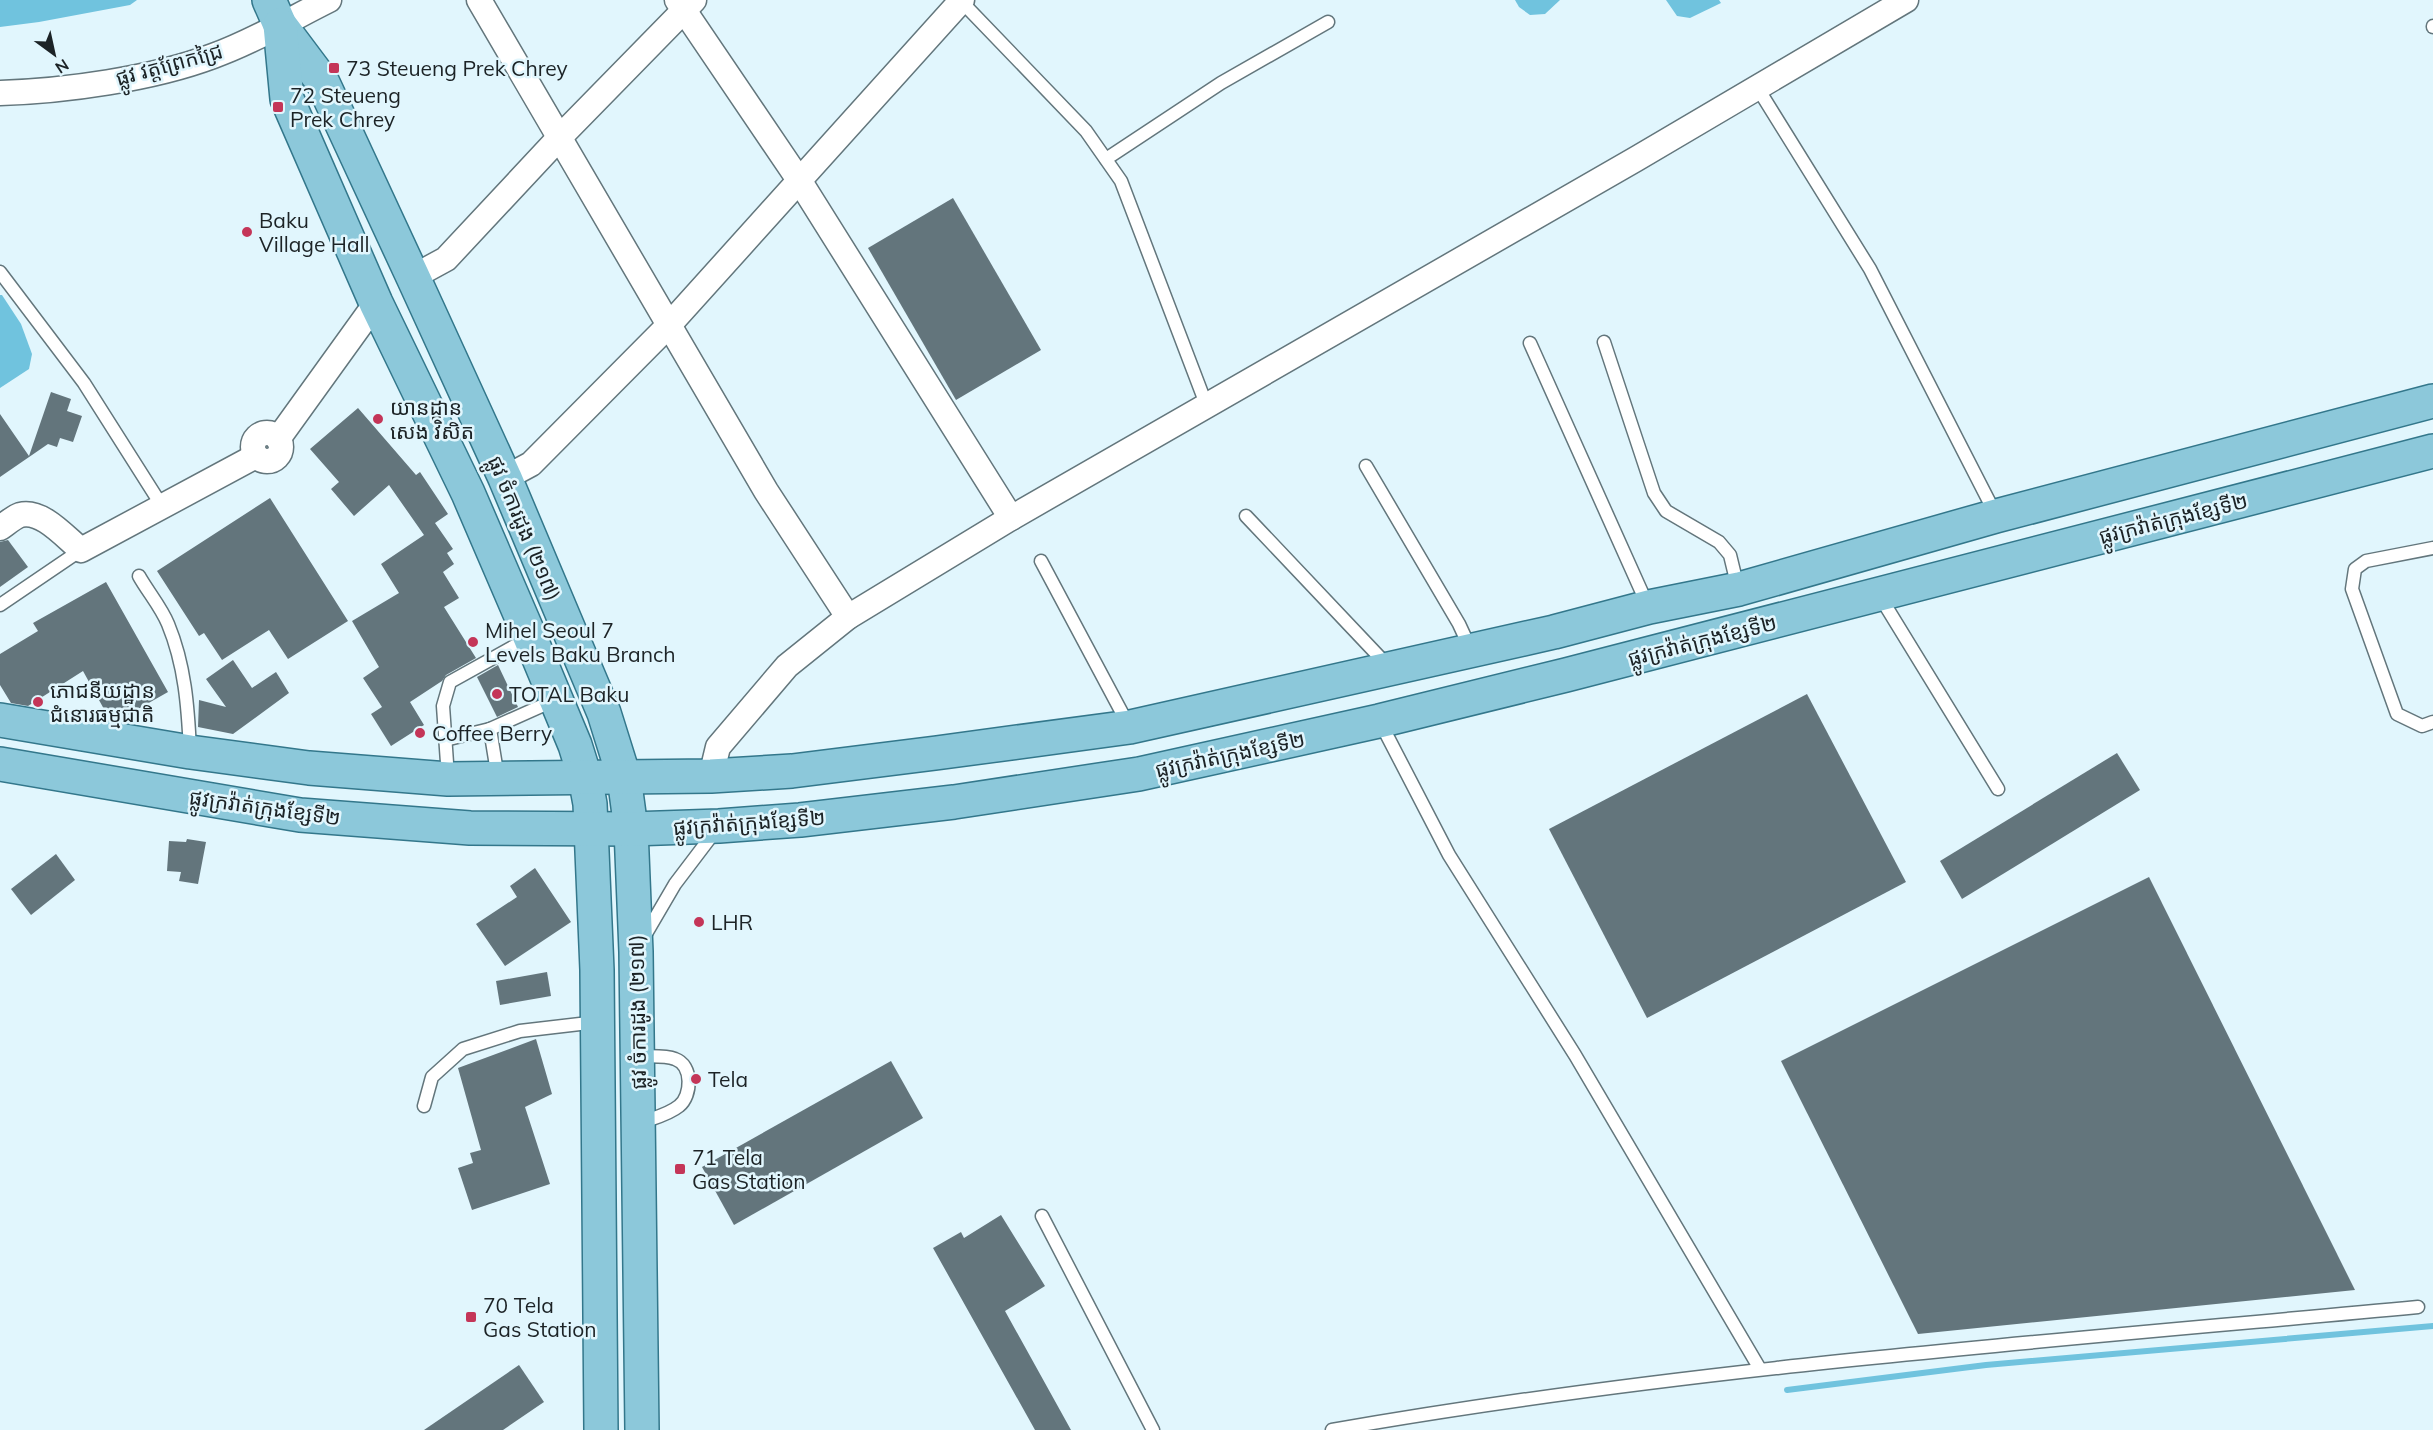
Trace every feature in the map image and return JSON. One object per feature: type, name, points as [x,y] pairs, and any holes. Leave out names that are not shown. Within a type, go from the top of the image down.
[{"type":"main road","name":"ផ្លូវ ចំការដូង (២១៧)","points":[[275,12],[322,81],[505,478],[604,713],[624,777],[631,829],[636,952],[642,1430]]},
{"type":"main road","name":"ផ្លូវ ចំការដូង (២១៧)","points":[[275,12],[287,99],[376,303],[468,494],[556,700],[585,777],[591,828],[598,1021],[601,1430]]},
{"type":"main road","name":"ផ្លូវក្រវ៉ាត់ក្រុងខ្សែទី២","points":[[0,720],[190,752],[309,768],[448,779],[711,776],[792,771],[1130,727],[1554,632],[1648,607],[1739,589],[1996,516],[2433,401]]},
{"type":"main road","name":"ផ្លូវក្រវ៉ាត់ក្រុងខ្សែទី២","points":[[0,764],[300,815],[470,828],[631,829],[719,826],[800,820],[954,802],[1139,774],[1379,721],[1566,675],[2433,451]]},
{"type":"main road","points":[[1554,632],[1566,675]]},
{"type":"street","name":"ផ្លូវ វត្តព្រែកជ្រៃ","points":[[0,93],[38,92],[141,76],[212,57],[275,12],[329,0]]},
{"type":"street","points":[[479,0],[766,491],[848,617]]},
{"type":"street","points":[[711,776],[718,747],[787,666],[848,617],[1206,404],[1906,0]]},
{"type":"street","points":[[505,478],[531,464],[670,324],[962,1]]},
{"type":"street","points":[[413,277],[446,259],[685,4],[799,180],[1011,518]]},
{"type":"street","points":[[0,528],[20,515],[34,515],[45,520],[81,550],[256,456],[253,448],[258,436],[267,433],[278,439],[376,303]]},
{"type":"lane","points":[[962,1],[1086,131],[1121,181],[1206,404]]},
{"type":"lane","points":[[1106,159],[1221,83],[1328,22]]},
{"type":"lane","points":[[1757,87],[1870,268],[1996,516]]},
{"type":"lane","points":[[0,272],[84,383],[162,506]]},
{"type":"lane","points":[[1604,342],[1654,493],[1666,511],[1719,542],[1730,555],[1739,589]]},
{"type":"lane","points":[[1530,344],[1648,607]]},
{"type":"lane","points":[[1366,466],[1459,624],[1471,651]]},
{"type":"lane","points":[[1246,516],[1391,669]]},
{"type":"lane","points":[[2433,548],[2366,561],[2355,569],[2352,589],[2397,714],[2422,726],[2433,722]]},
{"type":"lane","points":[[0,605],[81,550]]},
{"type":"lane","points":[[1041,561],[1130,727]]},
{"type":"lane","points":[[139,576],[167,622],[180,658],[187,693],[190,752]]},
{"type":"lane","points":[[1879,594],[1998,789]]},
{"type":"lane","points":[[448,779],[443,706],[450,682],[530,638]]},
{"type":"lane","points":[[445,740],[490,729],[556,700]]},
{"type":"lane","points":[[1379,721],[1449,855],[1575,1055],[1760,1369]]},
{"type":"lane","points":[[490,729],[498,778]]},
{"type":"lane","points":[[636,952],[675,884],[719,826]]},
{"type":"lane","points":[[424,1106],[432,1077],[463,1049],[520,1032],[598,1021]]},
{"type":"lane","points":[[638,1056],[674,1058],[683,1064],[689,1073],[686,1095],[681,1104],[672,1111],[639,1124]]},
{"type":"lane","points":[[1042,1216],[1153,1430]]},
{"type":"lane","points":[[1332,1430],[1760,1369],[2418,1307]]},
{"type":"water","points":[[0,0],[137,0],[130,5],[0,27]]},
{"type":"water","points":[[1515,0],[1560,0],[1545,14],[1530,15],[1519,7]]},
{"type":"water","points":[[1666,0],[1719,0],[1721,3],[1690,18],[1677,16]]},
{"type":"water","points":[[0,295],[21,324],[32,354],[29,369],[0,388]]},
{"type":"building","points":[[953,198],[1041,350],[956,400],[868,248]]},
{"type":"building","points":[[51,392],[71,399],[67,411],[82,416],[73,442],[60,438],[57,447],[48,444],[0,477],[0,414],[29,456]]},
{"type":"building","points":[[358,408],[416,475],[420,472],[448,514],[435,523],[453,549],[447,553],[454,564],[443,572],[459,598],[444,607],[476,658],[446,675],[442,681],[410,702],[424,725],[391,746],[371,714],[382,707],[363,678],[379,667],[352,621],[399,593],[381,564],[424,535],[389,485],[354,516],[331,489],[339,482],[310,449]]},
{"type":"building","points":[[270,498],[348,621],[288,659],[269,630],[222,660],[204,633],[199,636],[157,571]]},
{"type":"building","points":[[8,540],[28,567],[0,587],[0,542]]},
{"type":"building","points":[[106,582],[168,692],[117,721],[110,720],[83,671],[28,706],[11,703],[0,685],[0,654],[38,631],[33,623]]},
{"type":"building","points":[[233,660],[252,688],[276,672],[289,693],[233,734],[198,727],[199,700],[226,707],[206,679]]},
{"type":"building","points":[[498,665],[518,707],[497,717],[477,677]]},
{"type":"building","points":[[1807,694],[1906,882],[1647,1018],[1549,829]]},
{"type":"building","points":[[2117,753],[2140,790],[1962,899],[1940,861]]},
{"type":"building","points":[[187,839],[206,842],[198,884],[179,881],[181,872],[167,871],[169,841],[186,842]]},
{"type":"building","points":[[56,854],[75,880],[31,915],[11,889]]},
{"type":"building","points":[[535,868],[571,922],[505,966],[476,924],[517,897],[510,886]]},
{"type":"building","points":[[2149,877],[2355,1290],[1918,1334],[1781,1061]]},
{"type":"building","points":[[547,972],[551,996],[500,1005],[496,981]]},
{"type":"building","points":[[536,1039],[552,1094],[525,1107],[550,1184],[472,1210],[458,1168],[473,1163],[470,1153],[481,1150],[458,1068]]},
{"type":"building","points":[[891,1061],[923,1118],[734,1225],[702,1167]]},
{"type":"building","points":[[1001,1215],[1045,1286],[1005,1311],[1071,1430],[1035,1430],[933,1248],[961,1232],[964,1238]]},
{"type":"building","points":[[519,1365],[544,1402],[503,1430],[424,1430]]},
{"type":"waterway","points":[[1787,1390],[1986,1365],[2433,1326]]},
{"type":"place","name":"73 Steueng Prek Chrey","points":[[334,68]]},
{"type":"place","name":"72 Steueng Prek Chrey","points":[[278,107]]},
{"type":"place","name":"Baku Village Hall","points":[[247,232]]},
{"type":"place","name":"យានដ្ឋាន សេង វិសិត","points":[[378,419]]},
{"type":"place","name":"Mihel Seoul 7 Levels Baku Branch","points":[[473,642]]},
{"type":"place","name":"TOTAL Baku","points":[[497,694]]},
{"type":"place","name":"ភោជនីយដ្ឋាន ជំនោរធម្មជាតិ","points":[[38,702]]},
{"type":"place","name":"Coffee Berry","points":[[420,733]]},
{"type":"place","name":"LHR","points":[[699,922]]},
{"type":"place","name":"Tela","points":[[696,1079]]},
{"type":"place","name":"71 Tela Gas Station","points":[[680,1169]]},
{"type":"place","name":"70 Tela Gas Station","points":[[471,1317]]}]
